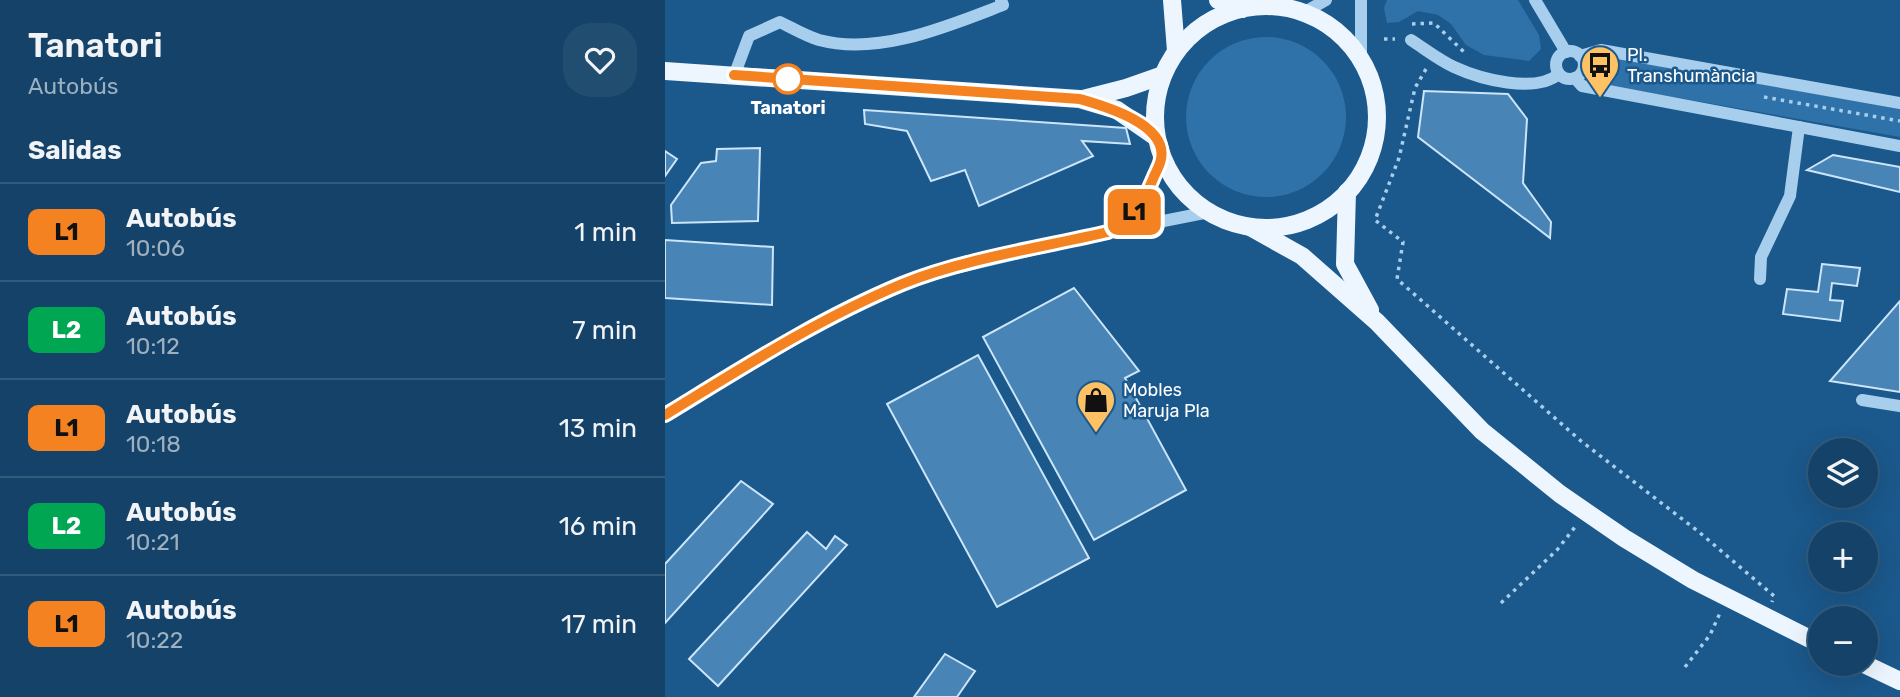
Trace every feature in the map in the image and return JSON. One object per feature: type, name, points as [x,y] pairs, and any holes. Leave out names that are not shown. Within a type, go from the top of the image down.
[{"type":"main road","points":[[1171,0],[1176,51]]},
{"type":"main road","points":[[1218,0],[1242,9]]},
{"type":"main road","points":[[1250,227],[1281,227],[1310,219],[1347,192],[1367,163],[1376,128],[1374,93],[1361,60],[1330,27],[1303,12],[1273,6],[1242,9],[1205,24],[1176,51],[1163,75],[1155,105],[1156,137],[1162,157],[1186,194],[1209,212],[1250,227],[1302,256],[1377,322],[1482,431],[1588,514],[1623,538],[1727,598],[1808,638]]},
{"type":"main road","points":[[665,71],[1080,99],[1117,110],[1156,137]]},
{"type":"main road","points":[[1080,99],[1126,88],[1163,75]]},
{"type":"main road","points":[[1347,192],[1345,264],[1377,322]]},
{"type":"main road","points":[[1878,671],[1900,681]]},
{"type":"street","points":[[734,75],[749,36],[780,22],[820,40],[872,44],[949,25],[1003,5],[1001,0]]},
{"type":"street","points":[[1303,12],[1327,0]]},
{"type":"street","points":[[1361,0],[1361,60]]},
{"type":"street","points":[[1535,0],[1566,52],[1580,56],[1601,50],[1900,103]]},
{"type":"street","points":[[1406,40],[1454,67],[1475,74],[1516,82],[1539,83],[1551,81],[1559,74]]},
{"type":"street","points":[[1566,52],[1556,60],[1559,74],[1566,78],[1575,78],[1582,86],[1900,146]]},
{"type":"street","points":[[1575,78],[1583,68],[1580,56]]},
{"type":"street","points":[[1760,279],[1761,257],[1790,196],[1799,127]]},
{"type":"street","points":[[1108,232],[1129,218],[1144,201],[1162,157]]},
{"type":"street","points":[[665,415],[841,312],[904,284],[935,273],[1108,232],[1209,212]]},
{"type":"street","points":[[1862,400],[1900,406]]},
{"type":"path","points":[[1407,26],[1422,22],[1434,23],[1473,60]]},
{"type":"path","points":[[1384,38],[1406,40]]},
{"type":"path","points":[[1435,55],[1415,88],[1399,158],[1374,220],[1403,242],[1397,279],[1581,441],[1699,532],[1774,596],[1766,617]]},
{"type":"path","points":[[1754,95],[1900,121]]},
{"type":"path","points":[[1501,603],[1557,550],[1588,514]]},
{"type":"path","points":[[1685,667],[1710,635],[1727,598]]},
{"type":"shaded area","points":[[1387,0],[1518,0],[1539,35],[1541,49],[1529,61],[1484,55],[1466,45],[1451,24],[1438,15],[1418,11],[1399,22],[1387,23],[1384,8]]},
{"type":"shaded area","points":[[1266,37],[1296,43],[1322,61],[1340,87],[1346,117],[1340,147],[1322,173],[1296,191],[1266,197],[1236,191],[1210,173],[1192,147],[1186,117],[1192,87],[1210,61],[1236,43]]},
{"type":"shaded area","points":[[1605,56],[1900,109],[1900,137],[1600,84]]},
{"type":"building","points":[[1424,91],[1508,94],[1527,119],[1523,183],[1551,222],[1550,238],[1418,137]]},
{"type":"building","points":[[864,110],[1126,128],[1130,144],[1082,141],[1093,156],[979,206],[965,170],[931,181],[907,131],[865,124]]},
{"type":"building","points":[[760,148],[758,221],[672,223],[671,205],[701,163],[716,161],[717,149]]},
{"type":"building","points":[[665,151],[677,159],[665,176]]},
{"type":"building","points":[[1833,155],[1900,167],[1900,192],[1807,170]]},
{"type":"building","points":[[665,240],[773,247],[772,305],[665,298]]},
{"type":"building","points":[[1822,264],[1860,268],[1857,286],[1832,283],[1830,300],[1843,301],[1840,321],[1783,314],[1787,289],[1818,292]]},
{"type":"building","name":"Mobles Maruja Pla","points":[[1074,288],[1139,371],[1125,378],[1186,490],[1094,540],[983,337]]},
{"type":"building","points":[[1900,301],[1900,392],[1830,381]]},
{"type":"building","points":[[978,355],[1089,558],[997,607],[887,404]]},
{"type":"building","points":[[741,481],[773,504],[665,623],[665,564]]},
{"type":"building","points":[[807,532],[826,549],[835,536],[847,545],[718,686],[689,659]]},
{"type":"building","points":[[945,654],[975,671],[957,697],[914,697]]},
{"type":"bus line","name":"L1","points":[[665,415],[841,312],[904,284],[935,273],[1108,232],[1129,218],[1144,201],[1162,157],[1156,137],[1136,121],[1117,110],[1080,99],[734,75]]},
{"type":"place","name":"Tanatori","points":[[788,79]]},
{"type":"place","name":"Pl. Transhumància","points":[[1600,99]]},
{"type":"place","name":"Mobles Maruja Pla","points":[[1096,434]]}]
